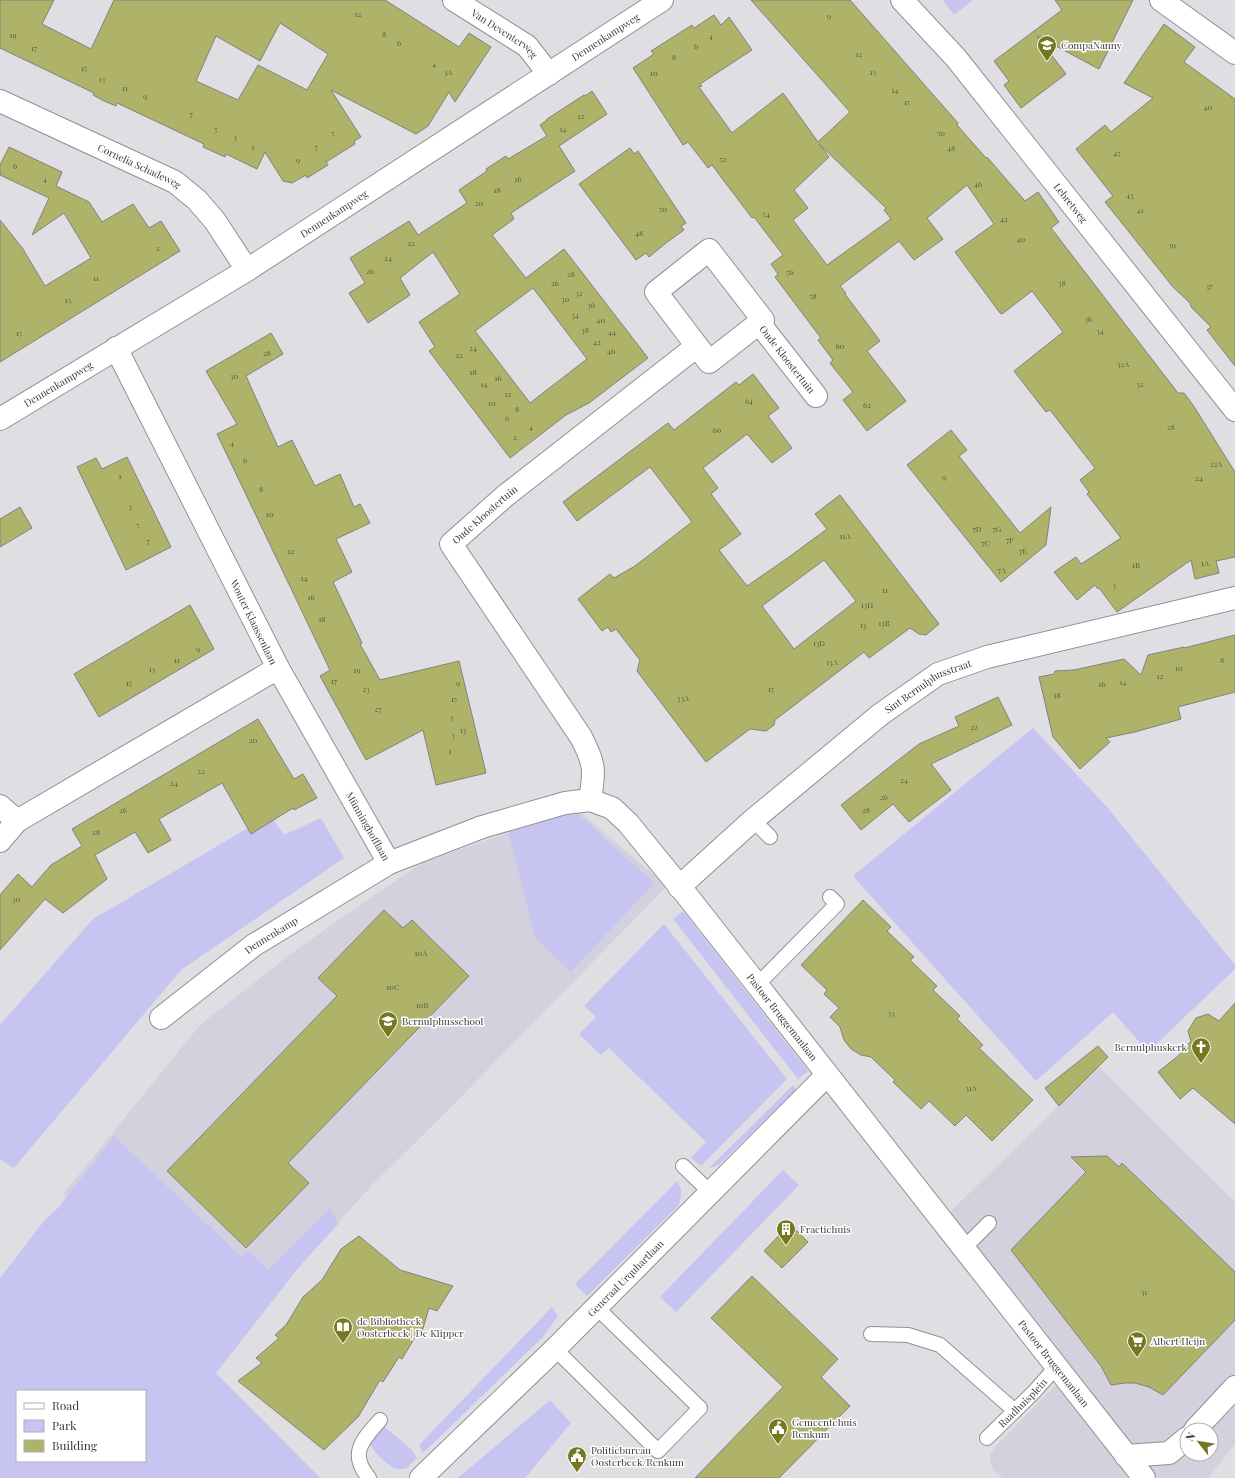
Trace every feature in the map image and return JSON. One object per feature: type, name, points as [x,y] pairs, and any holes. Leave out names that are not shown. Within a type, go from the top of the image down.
[{"type":"street","name":"Van Deventerweg","points":[[454,0],[527,46],[549,74]]},
{"type":"street","name":"Dennenkampweg","points":[[0,419],[247,270],[662,0]]},
{"type":"street","name":"Lebretweg","points":[[902,0],[956,58],[1235,410]]},
{"type":"street","points":[[1161,0],[1235,53]]},
{"type":"street","name":"Cornelia Schadeweg","points":[[0,101],[175,182],[197,200],[215,221],[247,270]]},
{"type":"street","name":"Oude Kloostertuin","points":[[709,250],[763,320],[759,323],[709,362],[656,292],[709,250]]},
{"type":"street","name":"Oude Kloostertuin","points":[[759,323],[816,396]]},
{"type":"street","name":"Oude Kloostertuin","points":[[590,800],[594,775],[591,756],[581,737],[451,544],[505,496],[697,346]]},
{"type":"street","name":"Wouter Klaassenlaan","points":[[0,840],[16,821],[278,668],[116,348]]},
{"type":"street","name":"Sint Bernulphusstraat","points":[[678,887],[753,820],[881,714],[938,674],[987,657],[1235,598]]},
{"type":"street","name":"Münninghofflaan","points":[[278,668],[389,863],[482,827],[565,803],[590,800]]},
{"type":"street","name":"Pastoor Bruggemanlaan","points":[[590,800],[612,808],[628,823],[1144,1478]]},
{"type":"street","points":[[0,806],[16,821]]},
{"type":"street","name":"Dennenkamp","points":[[161,1018],[254,945],[389,863]]},
{"type":"street","name":"Generaal Urquhartlaan","points":[[421,1478],[555,1349],[827,1075]]},
{"type":"street","points":[[1202,1422],[1235,1387]]},
{"type":"street","points":[[1126,1456],[1169,1452],[1179,1444]]},
{"type":"lane","points":[[753,820],[770,837]]},
{"type":"lane","points":[[756,985],[837,904],[830,897]]},
{"type":"lane","points":[[683,1166],[711,1193]]},
{"type":"lane","points":[[963,1249],[990,1224]]},
{"type":"lane","points":[[555,1349],[658,1451],[700,1408],[596,1307]]},
{"type":"lane","points":[[871,1334],[908,1335],[940,1345],[1015,1411]]},
{"type":"lane","name":"Raadhuisplein","points":[[987,1438],[1015,1411],[1056,1367]]},
{"type":"lane","points":[[369,1478],[362,1469],[358,1455],[362,1441],[380,1420]]},
{"type":"shaded area","points":[[576,809],[667,886],[448,1110],[372,1185],[298,1267],[233,1350],[63,1194],[200,1025],[296,950],[422,863]]},
{"type":"shaded area","points":[[1099,1067],[1235,1202],[1235,1444],[1208,1478],[1003,1478],[993,1470],[990,1462],[990,1455],[995,1447],[1070,1370],[948,1214]]},
{"type":"green space","points":[[943,0],[973,0],[954,15]]},
{"type":"green space","points":[[1033,728],[1107,807],[1235,965],[1235,969],[1148,1052],[1113,1012],[1036,1081],[853,876]]},
{"type":"green space","points":[[577,813],[654,883],[571,972],[535,937],[508,830]]},
{"type":"green space","points":[[270,815],[284,835],[321,818],[344,858],[181,970],[14,1168],[0,1159],[0,1025],[93,919]]},
{"type":"green space","points":[[683,911],[808,1071],[798,1079],[673,919]]},
{"type":"green space","points":[[664,924],[787,1079],[701,1166],[691,1158],[706,1142],[609,1048],[601,1055],[579,1034],[596,1017],[584,1006]]},
{"type":"green space","points":[[793,1085],[796,1090],[719,1165],[709,1168]]},
{"type":"green space","points":[[114,1136],[241,1256],[248,1250],[268,1270],[330,1208],[338,1224],[299,1267],[216,1373],[320,1478],[0,1478],[0,1278],[44,1221],[59,1207]]},
{"type":"green space","points":[[783,1170],[799,1185],[676,1312],[660,1297]]},
{"type":"green space","points":[[677,1181],[681,1190],[679,1205],[587,1296],[575,1284]]},
{"type":"green space","points":[[552,1307],[558,1316],[543,1337],[423,1453],[419,1445]]},
{"type":"green space","points":[[550,1400],[571,1423],[525,1478],[458,1478]]},
{"type":"green space","points":[[381,1424],[411,1449],[417,1458],[406,1469],[397,1469],[392,1467],[380,1457],[370,1445],[369,1441]]},
{"type":"building","points":[[0,0],[54,0],[42,24],[91,49],[114,0],[385,0],[459,47],[469,33],[491,47],[455,102],[449,92],[428,126],[416,134],[331,90],[361,137],[354,141],[355,144],[326,162],[328,165],[307,178],[306,175],[292,183],[283,181],[265,152],[257,169],[226,154],[225,157],[203,147],[204,144],[117,103],[116,106],[104,101],[93,95],[94,93],[0,48]],"holes":[[[280,23],[328,54],[307,90],[258,65],[238,100],[196,81],[216,36],[260,61]]]},
{"type":"building","points":[[751,0],[850,0],[958,123],[957,125],[1025,201],[1038,192],[1059,222],[1051,228],[1178,393],[1184,393],[1235,472],[1235,557],[1216,561],[1219,573],[1195,579],[1191,560],[1117,612],[1099,588],[1098,589],[1095,585],[1077,600],[1054,572],[1076,557],[1081,564],[1121,538],[1087,494],[1089,492],[1080,480],[1095,468],[1050,410],[1046,412],[1014,371],[1063,332],[1032,291],[1002,314],[1000,313],[955,252],[994,224],[967,185],[927,218],[943,239],[914,260],[899,241],[840,286],[880,341],[867,351],[906,401],[867,431],[843,400],[853,392],[830,363],[833,360],[818,340],[821,338],[775,277],[778,274],[771,264],[783,255],[754,217],[752,218],[712,165],[708,168],[688,142],[683,145],[633,68],[654,54],[651,51],[692,25],[694,28],[714,15],[721,25],[729,17],[752,50],[700,84],[702,86],[699,87],[732,133],[783,93],[818,142],[850,112]],"holes":[[[819,144],[886,208],[884,210],[891,219],[827,265],[793,220],[808,208],[794,190],[829,157]]]},
{"type":"building","points":[[1055,0],[1133,0],[1099,69],[1037,36],[1066,74],[1021,108],[1004,85],[1009,81],[994,61],[1062,10]]},
{"type":"building","points":[[1164,24],[1195,47],[1184,62],[1235,99],[1235,366],[1207,330],[1211,327],[1191,307],[1190,303],[1173,287],[1105,202],[1113,196],[1076,149],[1105,125],[1111,132],[1153,98],[1124,83]]},
{"type":"building","points":[[592,91],[607,114],[559,146],[575,171],[511,213],[514,219],[492,235],[526,278],[564,249],[648,358],[589,403],[566,415],[510,458],[429,351],[435,347],[419,322],[460,294],[433,252],[400,278],[410,295],[368,323],[349,293],[365,283],[350,258],[409,221],[418,235],[467,203],[459,190],[506,156],[508,159],[547,136],[540,125],[584,95],[585,96]],"holes":[[[533,288],[587,359],[530,403],[475,331]]]},
{"type":"building","points":[[9,147],[62,172],[56,186],[89,202],[102,222],[133,204],[149,228],[161,221],[180,251],[0,362],[0,220],[23,249],[45,286],[91,258],[64,213],[32,235],[49,198],[0,175],[0,165]]},
{"type":"building","points":[[630,148],[634,154],[638,151],[686,223],[681,226],[684,230],[649,257],[646,253],[636,260],[579,184]]},
{"type":"building","points":[[271,333],[283,354],[246,376],[278,447],[292,440],[315,486],[340,474],[354,507],[360,504],[370,523],[336,539],[352,572],[333,582],[362,643],[360,644],[380,680],[459,661],[486,773],[436,785],[423,730],[366,760],[320,676],[330,670],[217,434],[237,424],[206,371]]},
{"type":"building","points":[[753,374],[779,408],[768,416],[792,448],[772,463],[747,434],[703,468],[718,488],[711,494],[741,534],[719,550],[747,586],[827,529],[815,514],[840,495],[939,624],[926,635],[919,634],[910,628],[869,658],[864,652],[775,720],[774,725],[766,731],[750,729],[706,762],[637,671],[640,660],[616,629],[611,632],[608,627],[602,631],[578,599],[610,574],[614,578],[635,566],[692,522],[650,467],[577,521],[563,502],[668,423],[674,430],[736,382],[739,385]],"holes":[[[824,560],[856,601],[794,649],[762,606]]]},
{"type":"building","points":[[951,430],[967,450],[959,456],[1020,533],[1051,507],[1046,545],[1001,582],[907,465]]},
{"type":"building","points":[[127,457],[171,547],[126,570],[77,467],[96,458],[102,469]]},
{"type":"building","points":[[20,507],[32,528],[0,547],[0,519]]},
{"type":"building","points":[[190,605],[214,649],[99,717],[74,674]]},
{"type":"building","points":[[1235,635],[1235,692],[1178,707],[1181,719],[1135,732],[1106,738],[1110,742],[1080,769],[1053,737],[1039,677],[1054,674],[1055,671],[1074,670],[1124,659],[1141,675],[1148,655],[1184,648]]},
{"type":"building","points":[[998,697],[1012,725],[931,764],[951,790],[909,822],[893,804],[861,830],[841,805],[919,744],[959,726],[955,717]]},
{"type":"building","points":[[258,719],[294,779],[303,774],[317,798],[294,810],[293,808],[251,834],[222,783],[159,819],[171,840],[148,853],[135,832],[95,855],[107,879],[63,913],[45,899],[0,950],[0,895],[18,874],[32,887],[51,865],[82,846],[72,829]]},
{"type":"building","points":[[863,900],[891,927],[887,931],[914,957],[910,960],[937,986],[933,990],[960,1016],[957,1019],[983,1045],[979,1048],[1033,1100],[992,1141],[966,1115],[955,1126],[929,1101],[921,1109],[893,1082],[895,1080],[871,1057],[861,1055],[851,1049],[844,1040],[840,1027],[830,1017],[839,1008],[824,994],[827,990],[801,965]]},
{"type":"building","points":[[384,910],[403,928],[412,920],[469,976],[288,1163],[309,1183],[246,1248],[167,1171],[337,996],[318,978]]},
{"type":"building","name":"Bernulphuskerk","points":[[1235,1003],[1235,1124],[1193,1088],[1180,1099],[1158,1072],[1178,1056],[1191,1041],[1188,1031],[1196,1018],[1208,1014],[1219,1021]]},
{"type":"building","points":[[1098,1046],[1108,1057],[1059,1106],[1045,1088]]},
{"type":"building","points":[[1107,1156],[1119,1167],[1122,1163],[1235,1272],[1235,1320],[1163,1395],[1149,1387],[1135,1383],[1111,1385],[1101,1366],[1011,1250],[1086,1172],[1071,1157]]},
{"type":"building","name":"Fractiehuis","points":[[790,1224],[808,1242],[782,1268],[764,1251]]},
{"type":"building","points":[[359,1236],[400,1270],[453,1286],[437,1311],[429,1308],[421,1335],[417,1334],[402,1359],[399,1357],[383,1382],[380,1380],[358,1417],[324,1450],[238,1381],[262,1363],[256,1358],[279,1338],[275,1335],[286,1325],[303,1297],[322,1280],[341,1249]]},
{"type":"building","points":[[752,1276],[838,1359],[821,1377],[850,1406],[779,1478],[695,1478],[783,1387],[711,1318]]},
{"type":"place","name":"CompaNanny","points":[[1047,62]]},
{"type":"place","name":"Bernulphusschool","points":[[388,1038]]},
{"type":"place","name":"Bernulphuskerk","points":[[1201,1064]]},
{"type":"place","name":"Fractiehuis","points":[[786,1246]]},
{"type":"place","name":"de Bibliotheek Oosterbeek | De Klipper","points":[[343,1344]]},
{"type":"place","name":"Albert Heijn","points":[[1137,1358]]},
{"type":"place","name":"Gemeentehuis Renkum","points":[[778,1445]]},
{"type":"place","name":"Politiebureau Oosterbeek/Renkum","points":[[577,1473]]}]
